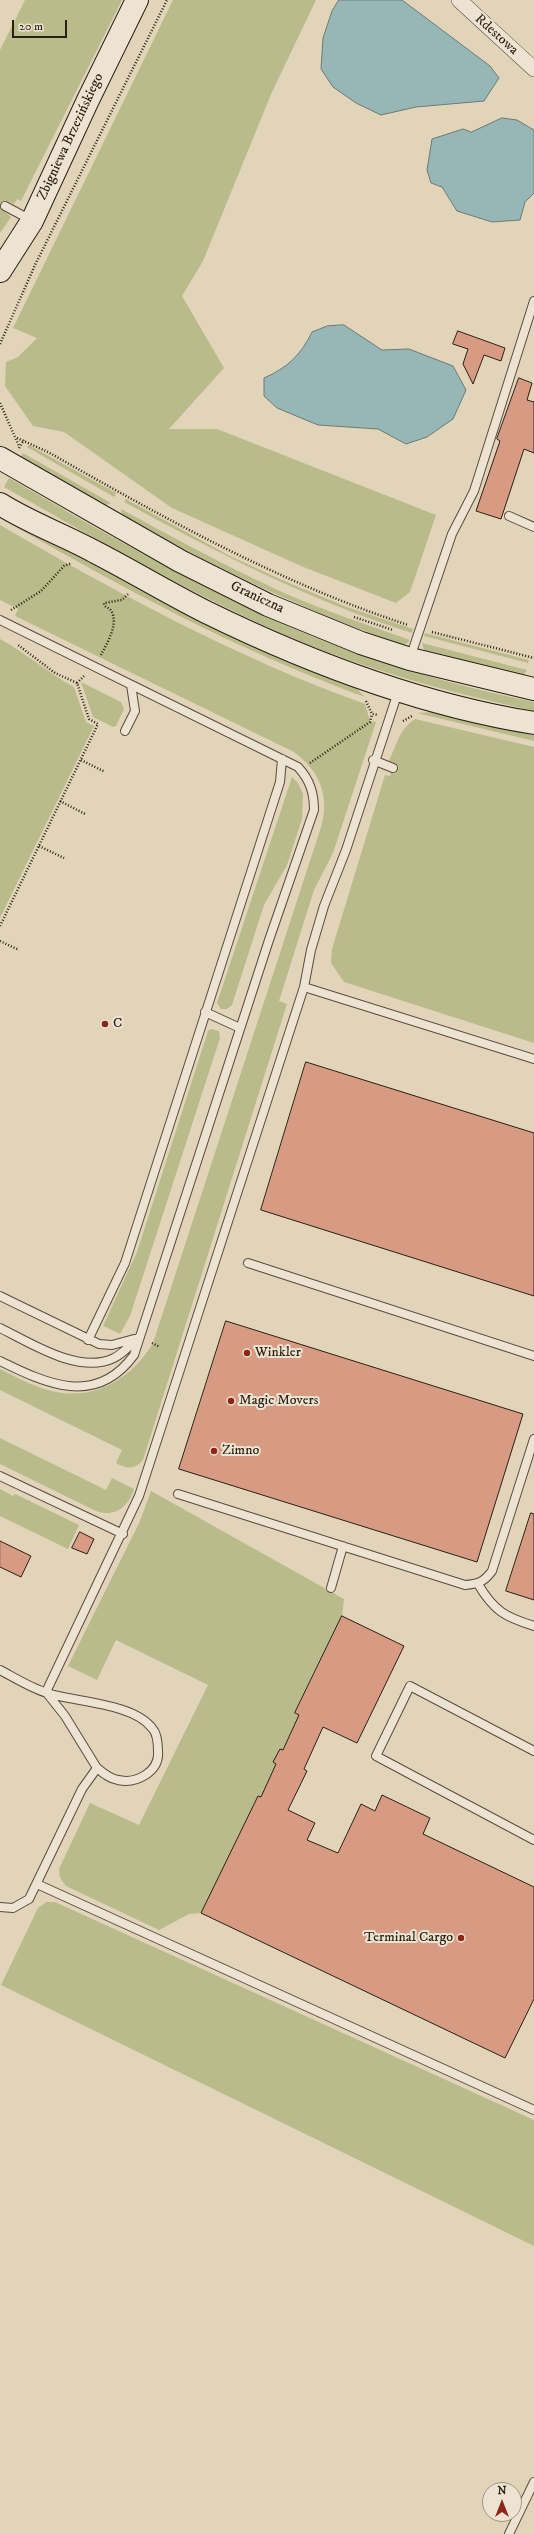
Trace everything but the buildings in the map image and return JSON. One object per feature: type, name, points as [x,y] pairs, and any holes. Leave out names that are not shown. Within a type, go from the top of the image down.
[{"type":"main road","name":"Zbigniewa Brzezińskiego","points":[[0,272],[32,221],[88,100],[137,0]]},
{"type":"main road","name":"Graniczna","points":[[0,458],[180,561],[268,605],[361,643],[410,659],[533,686]]},
{"type":"main road","points":[[0,504],[206,611],[268,641],[334,668],[398,689],[460,706],[534,723]]},
{"type":"street","name":"Rdestowa","points":[[458,0],[534,69]]},
{"type":"lane","points":[[5,206],[32,221]]},
{"type":"lane","points":[[410,659],[452,534],[474,491],[534,301]]},
{"type":"lane","points":[[509,516],[534,527]]},
{"type":"lane","points":[[0,620],[300,769],[309,782],[314,796],[313,817],[240,1028],[138,1337],[134,1355],[113,1377],[85,1386],[66,1386],[46,1382],[0,1360]]},
{"type":"lane","points":[[125,731],[135,711],[131,685]]},
{"type":"lane","points":[[46,1692],[123,1534],[150,1464],[304,987],[311,950],[324,906],[346,850],[373,760],[398,689]]},
{"type":"lane","points":[[88,1340],[125,1263],[280,782],[282,759]]},
{"type":"lane","points":[[373,760],[393,768]]},
{"type":"lane","points":[[304,987],[534,1059]]},
{"type":"lane","points":[[205,1012],[240,1028]]},
{"type":"lane","points":[[248,1263],[534,1356]]},
{"type":"lane","points":[[0,1296],[99,1344],[112,1345],[126,1343],[138,1337]]},
{"type":"lane","points":[[0,1328],[64,1357],[84,1362],[98,1362],[113,1358],[125,1351],[138,1337]]},
{"type":"lane","points":[[178,1494],[465,1585],[478,1584],[486,1579],[492,1571],[534,1439]]},
{"type":"lane","points":[[0,1476],[123,1534]]},
{"type":"lane","points":[[331,1588],[344,1546]]},
{"type":"lane","points":[[478,1584],[495,1609],[511,1618],[534,1626]]},
{"type":"lane","points":[[0,1670],[46,1692],[123,1710],[139,1717],[152,1728],[158,1742],[158,1754],[154,1768],[146,1776],[134,1780],[118,1780],[105,1775],[97,1768],[65,1716],[46,1692]]},
{"type":"lane","points":[[534,1751],[410,1686],[376,1756],[534,1840]]},
{"type":"lane","points":[[0,1907],[13,1908],[25,1903],[37,1884],[82,1789],[97,1768]]},
{"type":"lane","points":[[37,1884],[534,2110]]},
{"type":"lane","points":[[509,2534],[534,2482]]},
{"type":"path","points":[[0,344],[35,265],[167,0]]},
{"type":"path","points":[[0,403],[20,447],[24,450]]},
{"type":"path","points":[[17,438],[48,452],[232,554],[349,605],[420,629],[472,644],[534,658]]},
{"type":"path","points":[[11,610],[41,591],[64,566],[72,563]]},
{"type":"path","points":[[77,684],[94,667],[106,644],[114,622],[111,610],[104,604],[122,600],[128,594]]},
{"type":"path","points":[[346,614],[396,632]]},
{"type":"path","points":[[0,926],[98,724],[89,719],[77,684],[55,673],[15,643]]},
{"type":"path","points":[[300,769],[370,722],[372,714]]},
{"type":"path","points":[[81,760],[105,772]]},
{"type":"path","points":[[60,801],[85,814]]},
{"type":"path","points":[[39,846],[64,858]]},
{"type":"path","points":[[0,940],[19,950]]},
{"type":"green space","points":[[25,0],[122,0],[21,201],[17,199],[14,204],[7,201],[3,210],[11,217],[0,233],[0,50]]},
{"type":"green space","points":[[173,0],[316,0],[272,92],[203,261],[182,296],[224,368],[169,429],[217,429],[436,515],[410,592],[396,603],[301,566],[172,508],[64,432],[33,426],[5,386],[6,362],[18,357],[37,338],[13,328]]},
{"type":"green space","points":[[29,445],[116,493],[114,497],[27,447]]},
{"type":"green space","points":[[23,453],[111,503],[104,506],[20,458]]},
{"type":"green space","points":[[9,478],[169,568],[267,617],[332,644],[398,667],[465,686],[534,702],[534,711],[452,691],[372,668],[345,659],[278,632],[198,594],[81,531],[4,487]]},
{"type":"green space","points":[[126,499],[230,556],[282,580],[347,607],[413,629],[412,633],[338,606],[265,575],[124,502]]},
{"type":"green space","points":[[121,509],[242,573],[299,600],[410,640],[405,645],[368,632],[260,587],[156,535],[122,516]]},
{"type":"green space","points":[[0,514],[174,607],[263,649],[355,687],[365,697],[317,679],[224,638],[89,568],[0,518]]},
{"type":"green space","points":[[0,525],[90,576],[178,623],[269,666],[365,704],[370,721],[376,722],[333,853],[314,890],[279,1001],[287,1004],[143,1460],[137,1466],[130,1468],[116,1463],[122,1450],[0,1390],[0,1369],[41,1388],[71,1394],[86,1392],[99,1389],[124,1376],[145,1355],[153,1343],[321,827],[324,805],[323,795],[321,785],[316,776],[303,759],[294,752],[15,616],[18,609],[0,600]]},
{"type":"green space","points":[[425,633],[529,660],[528,663],[424,636]]},
{"type":"green space","points":[[0,639],[74,687],[86,722],[94,726],[0,918]]},
{"type":"green space","points":[[422,643],[527,670],[523,676],[424,650]]},
{"type":"green space","points":[[81,682],[121,702],[124,709],[116,726],[113,727],[93,717]]},
{"type":"green space","points":[[434,712],[534,735],[534,741],[417,713]]},
{"type":"green space","points":[[415,719],[534,747],[534,1043],[344,982],[331,963],[332,949],[385,775],[390,776],[394,763],[389,761],[402,732]]},
{"type":"green space","points":[[292,777],[298,783],[303,794],[302,819],[287,865],[264,905],[232,1005],[227,1009],[221,1009],[217,1003]]},
{"type":"green space","points":[[211,1029],[219,1031],[220,1038],[130,1316],[120,1334],[103,1326],[137,1252],[208,1031]]},
{"type":"green space","points":[[0,1438],[106,1490],[112,1478],[134,1489],[132,1495],[125,1505],[115,1512],[103,1513],[96,1511],[0,1464]]},
{"type":"green space","points":[[0,1489],[13,1496],[15,1494],[79,1525],[68,1549],[0,1516]]},
{"type":"green space","points":[[151,1491],[344,1599],[342,1616],[295,1713],[299,1715],[283,1750],[280,1749],[274,1762],[276,1764],[261,1797],[258,1796],[201,1913],[189,1914],[159,1930],[66,1886],[60,1878],[59,1869],[90,1803],[139,1825],[208,1685],[116,1640],[97,1680],[68,1666],[140,1521]]},
{"type":"green space","points":[[46,1902],[55,1902],[534,2120],[534,2246],[1,1985],[38,1908]]},
{"type":"water","points":[[339,0],[402,0],[490,66],[499,78],[484,101],[416,107],[381,115],[356,103],[333,87],[321,69],[323,38],[332,11]]},
{"type":"water","points":[[502,118],[517,120],[534,130],[534,193],[525,202],[520,220],[492,222],[457,211],[442,187],[431,183],[427,170],[432,139],[463,129],[471,132]]},
{"type":"water","points":[[344,325],[382,350],[409,349],[453,366],[466,390],[453,419],[427,437],[406,444],[378,429],[318,425],[277,408],[264,396],[264,378],[280,370],[292,360],[308,340],[312,332],[327,326]]},
{"type":"place","name":"C","points":[[105,1024]]},
{"type":"place","name":"Winkler","points":[[247,1353]]},
{"type":"place","name":"Magic Movers","points":[[231,1401]]},
{"type":"place","name":"Zimno","points":[[214,1451]]},
{"type":"place","name":"Terminal Cargo","points":[[461,1938]]}]
